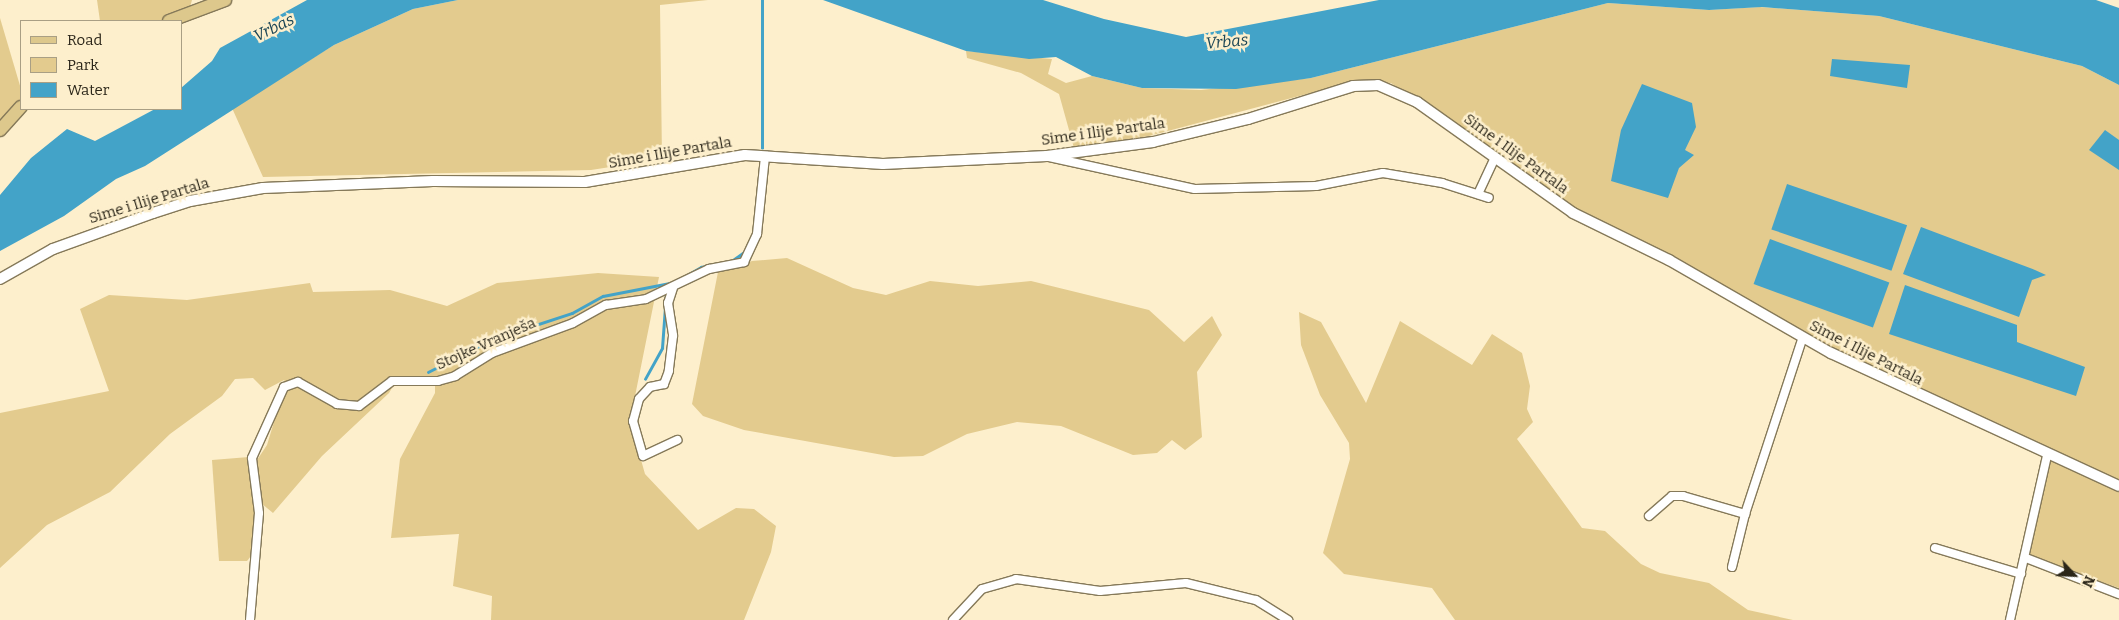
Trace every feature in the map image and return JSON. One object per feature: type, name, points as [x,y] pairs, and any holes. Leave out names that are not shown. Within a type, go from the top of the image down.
[{"type":"main road","points":[[172,20],[225,0]]},
{"type":"main road","points":[[0,130],[20,109]]},
{"type":"street","name":"Sime i Ilije Partala","points":[[0,279],[89,235],[190,201],[229,193],[433,181],[585,182],[726,157],[766,156],[883,164],[1047,156],[1153,142],[1370,85],[1390,87],[1406,95],[1574,213],[1669,260],[1803,337],[2048,456],[2119,486]]},
{"type":"street","name":"Stojke Vranješa","points":[[250,620],[259,513],[252,458],[284,387],[298,382],[337,404],[359,406],[392,381],[438,381],[455,376],[492,354],[606,306],[646,299],[709,270],[731,268],[749,256],[757,234],[766,156]]},
{"type":"street","points":[[1047,156],[1195,189],[1316,186],[1383,173],[1489,198]]},
{"type":"street","points":[[1478,194],[1496,158]]},
{"type":"street","points":[[673,288],[668,303],[673,336],[669,371],[664,384],[650,387],[639,399],[634,421],[643,456],[677,440]]},
{"type":"street","points":[[1732,567],[1746,514],[1803,337]]},
{"type":"street","points":[[2010,620],[2026,558],[2048,456]]},
{"type":"street","points":[[1649,516],[1672,496],[1683,496],[1746,514]]},
{"type":"street","points":[[1935,548],[2021,574]]},
{"type":"street","points":[[2026,558],[2119,594]]},
{"type":"street","points":[[953,620],[982,590],[1016,579],[1100,591],[1186,584],[1256,600],[1288,620]]},
{"type":"green space","points":[[97,0],[192,0],[188,14],[172,20],[100,20]]},
{"type":"green space","points":[[458,0],[708,0],[660,5],[662,159],[591,170],[263,177],[232,108],[334,45],[413,9]]},
{"type":"green space","points":[[1608,3],[1709,10],[1760,7],[1879,16],[2082,66],[2119,85],[2119,588],[2026,555],[2047,456],[1919,397],[1596,224],[1391,83],[1356,81],[1149,136],[1074,148],[1059,94],[1021,73],[967,58],[966,51],[1052,59],[1048,74],[1066,83],[1092,76],[1142,88],[1201,90],[1311,78]]},
{"type":"green space","points":[[0,18],[20,86],[20,108],[0,128]]},
{"type":"green space","points":[[787,258],[853,288],[886,295],[930,281],[978,286],[1031,281],[1149,310],[1184,342],[1212,316],[1222,335],[1197,372],[1202,437],[1185,450],[1172,440],[1157,453],[1133,455],[1061,426],[1017,422],[967,434],[923,456],[894,457],[744,430],[703,416],[692,404],[718,272],[752,261]]},
{"type":"green space","points":[[598,273],[659,277],[630,421],[645,474],[698,530],[736,508],[754,509],[776,526],[771,552],[744,620],[491,620],[492,596],[453,586],[459,534],[391,538],[400,459],[435,393],[435,376],[399,376],[389,393],[322,456],[273,513],[261,503],[255,463],[267,445],[281,399],[290,389],[284,380],[265,390],[253,378],[235,379],[222,396],[170,434],[110,492],[47,525],[0,568],[0,413],[109,391],[80,309],[109,295],[187,300],[310,283],[313,292],[390,290],[447,306],[497,283]]},
{"type":"green space","points":[[1299,312],[1321,322],[1366,403],[1400,321],[1472,365],[1492,334],[1522,353],[1530,386],[1527,409],[1533,422],[1517,439],[1582,528],[1605,531],[1641,564],[1660,573],[1709,583],[1748,610],[1793,620],[1455,620],[1432,588],[1344,574],[1323,553],[1350,459],[1349,443],[1320,395],[1301,345]]},
{"type":"green space","points":[[249,457],[256,513],[251,556],[247,561],[219,561],[212,460]]},
{"type":"water","name":"Vrbas","points":[[307,0],[458,0],[413,9],[334,45],[145,166],[116,179],[64,216],[0,251],[0,195],[31,158],[67,129],[95,141],[153,110],[182,110],[182,87],[212,61],[220,48]]},
{"type":"water","name":"Vrbas","points":[[823,0],[1043,0],[1104,19],[1186,37],[1379,0],[2096,0],[2119,8],[2119,85],[2082,66],[1879,16],[1762,7],[1709,10],[1608,3],[1311,78],[1236,89],[1142,88],[1092,76],[1056,57],[1029,59],[966,51]]},
{"type":"water","points":[[1832,59],[1910,65],[1907,88],[1830,76]]},
{"type":"water","points":[[1642,84],[1692,103],[1696,127],[1685,150],[1694,155],[1679,168],[1668,198],[1611,181],[1621,130]]},
{"type":"water","points":[[2105,130],[2119,140],[2119,170],[2089,150]]},
{"type":"water","points":[[1787,184],[1907,225],[1891,271],[1771,229]]},
{"type":"water","points":[[1921,227],[2046,275],[2032,280],[2019,317],[1903,274]]},
{"type":"water","points":[[1770,239],[1889,282],[1873,328],[1754,284]]},
{"type":"water","points":[[1905,285],[2017,325],[2017,342],[2085,367],[2076,396],[1889,334]]},
{"type":"waterway","points":[[762,0],[762,148]]},
{"type":"waterway","points":[[730,262],[746,251]]},
{"type":"waterway","points":[[428,372],[493,339],[572,313],[603,296],[675,282],[701,267],[720,263]]},
{"type":"waterway","points":[[645,379],[662,348],[666,294]]}]
